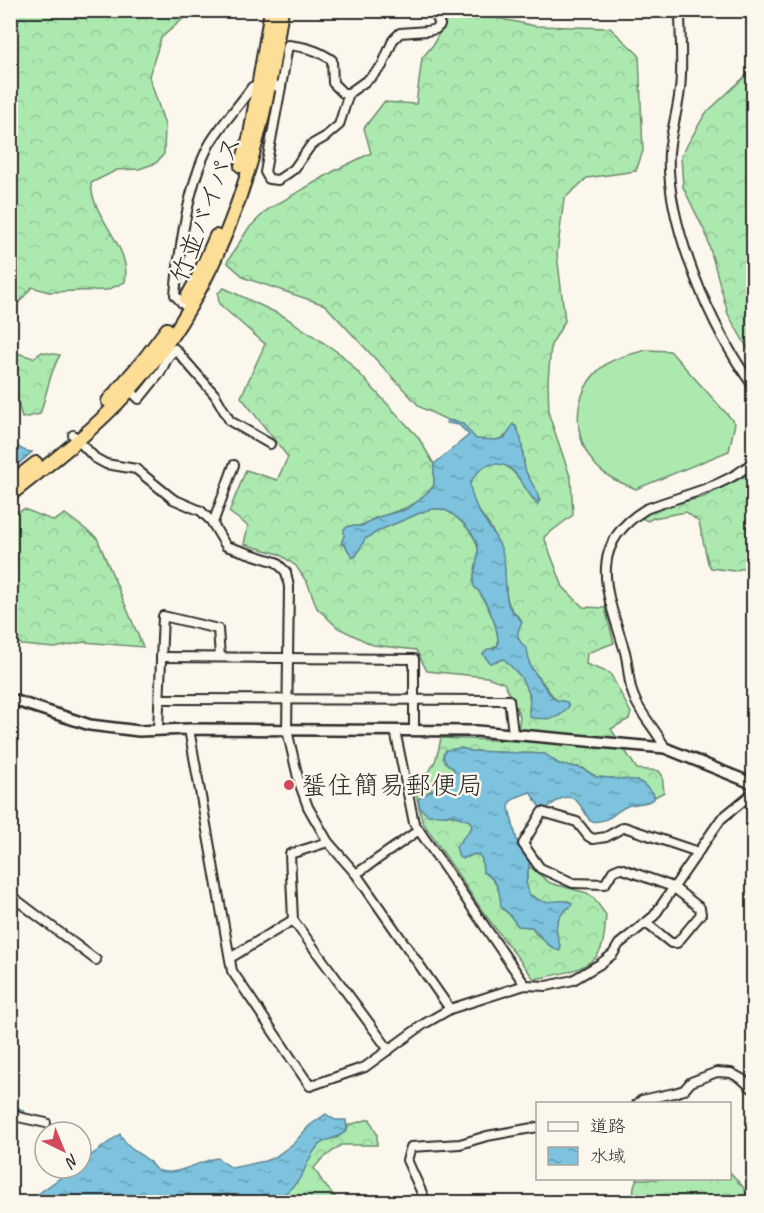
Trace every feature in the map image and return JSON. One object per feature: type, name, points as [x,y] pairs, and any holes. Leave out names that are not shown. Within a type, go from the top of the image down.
[{"type":"highway","name":"竹並バイパス","points":[[10,483],[75,438],[123,385],[165,332],[183,304],[211,248],[235,185],[250,135],[270,86],[271,10]]},
{"type":"highway","name":"竹並バイパス","points":[[10,495],[130,390],[167,343],[206,280],[242,190],[259,135],[270,86],[282,10]]},
{"type":"street","points":[[349,93],[339,125],[311,145],[294,169],[278,180],[269,179],[266,172],[270,86],[288,45],[309,48],[332,60],[333,83],[343,93],[349,93],[382,66],[393,40],[400,33],[427,31],[436,29],[440,25],[439,18],[431,10]]},
{"type":"street","points":[[680,10],[680,88],[669,153],[673,200],[680,233],[699,288],[729,348],[753,387]]},
{"type":"street","points":[[183,304],[175,295],[178,263],[190,202],[200,167],[209,146],[252,87],[270,86]]},
{"type":"street","points":[[130,390],[139,399],[175,350],[215,395],[230,421],[270,444]]},
{"type":"street","points":[[75,438],[95,458],[106,464],[136,469],[173,499],[201,511],[213,523],[226,546],[276,562],[286,572],[289,587],[287,730],[299,782],[308,807],[328,842],[356,874],[450,1009]]},
{"type":"street","points":[[666,748],[633,697],[627,662],[606,589],[604,571],[607,554],[620,531],[646,509],[727,479],[753,461]]},
{"type":"street","points":[[213,523],[234,465]]},
{"type":"street","points":[[158,729],[163,616],[218,629],[220,657]]},
{"type":"street","points":[[161,657],[414,659],[414,729]]},
{"type":"street","points":[[10,699],[90,724],[139,731],[158,729],[414,729],[513,733],[666,748],[753,784]]},
{"type":"street","points":[[160,699],[509,700],[513,733]]},
{"type":"street","points":[[189,729],[232,971],[310,1086],[365,1067],[424,1024],[450,1009],[525,985],[547,986],[573,980],[582,975],[613,954],[619,944],[662,907],[673,887],[721,819],[753,792]]},
{"type":"street","points":[[395,730],[414,823],[525,985]]},
{"type":"street","points":[[646,923],[671,943],[677,943],[701,914],[700,908],[673,887],[620,868],[613,871],[605,884],[573,883],[540,868],[523,844],[542,812],[577,822],[588,836],[593,838],[606,837],[624,827],[698,852]]},
{"type":"street","points":[[356,874],[419,830]]},
{"type":"street","points":[[328,842],[290,854],[293,920],[389,1050]]},
{"type":"street","points":[[10,895],[96,960]]},
{"type":"street","points":[[230,958],[293,920]]},
{"type":"street","points":[[640,1102],[684,1090],[691,1082],[717,1072],[731,1073],[753,1090]]},
{"type":"street","points":[[10,1109],[18,1117],[33,1120]]},
{"type":"street","points":[[426,1203],[408,1160],[411,1147],[460,1144],[487,1136],[536,1127]]},
{"type":"green space","points":[[11,10],[192,11],[161,38],[149,76],[165,125],[164,154],[156,163],[139,169],[117,170],[91,183],[98,209],[123,256],[126,269],[125,282],[107,290],[49,292],[32,287],[11,312]]},
{"type":"green space","points":[[450,11],[465,11],[535,26],[610,28],[639,55],[643,151],[636,171],[587,178],[564,199],[557,254],[565,321],[551,345],[548,381],[549,415],[571,479],[573,515],[544,537],[563,587],[583,607],[605,608],[614,643],[587,653],[586,664],[610,673],[631,713],[629,719],[611,729],[637,769],[659,771],[662,775],[664,792],[655,797],[653,793],[613,778],[596,777],[583,768],[559,764],[545,754],[471,751],[461,748],[443,754],[443,759],[454,771],[439,786],[428,792],[443,815],[463,817],[470,821],[472,827],[468,857],[474,854],[479,855],[482,859],[483,872],[496,884],[504,910],[518,926],[532,927],[535,933],[554,949],[560,946],[556,934],[556,923],[561,914],[571,906],[569,901],[544,903],[529,894],[526,884],[529,866],[550,883],[587,893],[593,897],[606,915],[601,949],[590,962],[572,971],[534,979],[483,912],[422,821],[414,784],[434,765],[441,738],[517,741],[520,716],[504,683],[487,677],[427,671],[416,650],[373,645],[338,628],[317,608],[308,584],[296,566],[279,554],[244,544],[248,526],[229,512],[246,470],[277,480],[288,457],[241,397],[265,344],[219,304],[218,293],[224,288],[285,317],[342,355],[418,437],[434,464],[434,485],[422,498],[408,507],[361,525],[349,526],[342,541],[353,557],[356,556],[365,539],[380,530],[427,510],[441,509],[452,514],[469,531],[476,543],[478,554],[473,578],[474,585],[487,605],[497,632],[498,645],[483,654],[490,663],[504,659],[516,670],[527,689],[529,711],[546,719],[569,706],[567,702],[556,700],[530,666],[528,655],[519,642],[517,635],[521,619],[507,599],[503,560],[492,530],[479,511],[470,490],[473,477],[477,473],[489,465],[498,463],[513,471],[536,503],[540,501],[525,470],[522,446],[516,426],[507,435],[498,439],[476,439],[459,422],[447,420],[420,407],[325,305],[245,278],[227,262],[248,229],[267,210],[336,170],[371,153],[364,128],[384,102],[416,104],[422,58],[433,45]]},
{"type":"green space","points":[[753,69],[753,358],[728,314],[706,234],[683,187],[681,156],[705,114]]},
{"type":"green space","points":[[647,350],[670,351],[735,423],[729,451],[636,489],[613,479],[596,466],[581,437],[578,420],[585,388],[595,374],[612,361]]},
{"type":"green space","points":[[11,351],[33,358],[42,352],[60,355],[40,414],[22,418],[18,402],[11,401]]},
{"type":"green space","points":[[753,468],[753,568],[750,566],[734,571],[711,568],[699,522],[686,512],[648,521],[641,518],[658,508],[704,497],[745,476]]},
{"type":"green space","points":[[24,509],[54,521],[65,514],[97,538],[143,647],[84,642],[55,648],[22,645],[11,638],[11,524],[13,514]]},
{"type":"green space","points":[[370,1119],[377,1135],[377,1145],[341,1145],[314,1168],[323,1183],[340,1202],[275,1202],[297,1182],[317,1146],[323,1141],[338,1137],[347,1130],[348,1125]]},
{"type":"green space","points":[[731,1173],[743,1187],[751,1202],[633,1202],[637,1180],[731,1180]]},
{"type":"water","points":[[447,420],[463,424],[476,439],[505,438],[513,424],[519,434],[525,469],[538,496],[538,504],[515,473],[503,465],[491,464],[483,467],[470,483],[471,493],[478,510],[501,548],[508,604],[522,622],[518,630],[518,637],[527,649],[530,666],[549,693],[556,700],[567,702],[569,706],[557,717],[532,718],[529,715],[530,695],[520,676],[504,659],[490,663],[483,654],[498,645],[497,632],[487,605],[474,586],[477,543],[470,531],[453,514],[441,509],[427,510],[380,530],[365,539],[356,556],[352,557],[345,545],[341,544],[344,529],[349,526],[362,526],[375,518],[407,509],[434,486],[434,464],[469,435],[459,425],[446,423]]},
{"type":"water","points":[[11,433],[18,447],[32,452],[11,470]]},
{"type":"water","points":[[461,748],[471,751],[545,754],[559,764],[582,768],[596,777],[635,780],[653,793],[654,799],[651,801],[630,805],[608,819],[597,821],[590,821],[581,806],[569,797],[557,801],[544,810],[530,792],[510,802],[509,808],[518,845],[530,860],[526,883],[529,894],[541,901],[561,900],[572,903],[558,920],[557,936],[561,949],[559,951],[547,944],[532,927],[518,926],[501,907],[498,887],[483,872],[482,859],[479,855],[474,854],[462,859],[459,857],[456,847],[472,827],[470,821],[452,815],[428,815],[420,808],[418,799],[439,786],[454,771],[444,759],[446,750]]},
{"type":"water","points":[[326,1114],[335,1120],[346,1120],[347,1130],[318,1146],[299,1179],[275,1202],[27,1202],[57,1180],[93,1180],[93,1154],[120,1134],[129,1147],[148,1160],[157,1170],[171,1172],[217,1158],[232,1168],[265,1161],[275,1157],[294,1143],[309,1126]]},
{"type":"waterway","points":[[10,1102],[27,1114],[50,1119]]},
{"type":"place","name":"蜑住簡易郵便局","points":[[289,785]]}]
